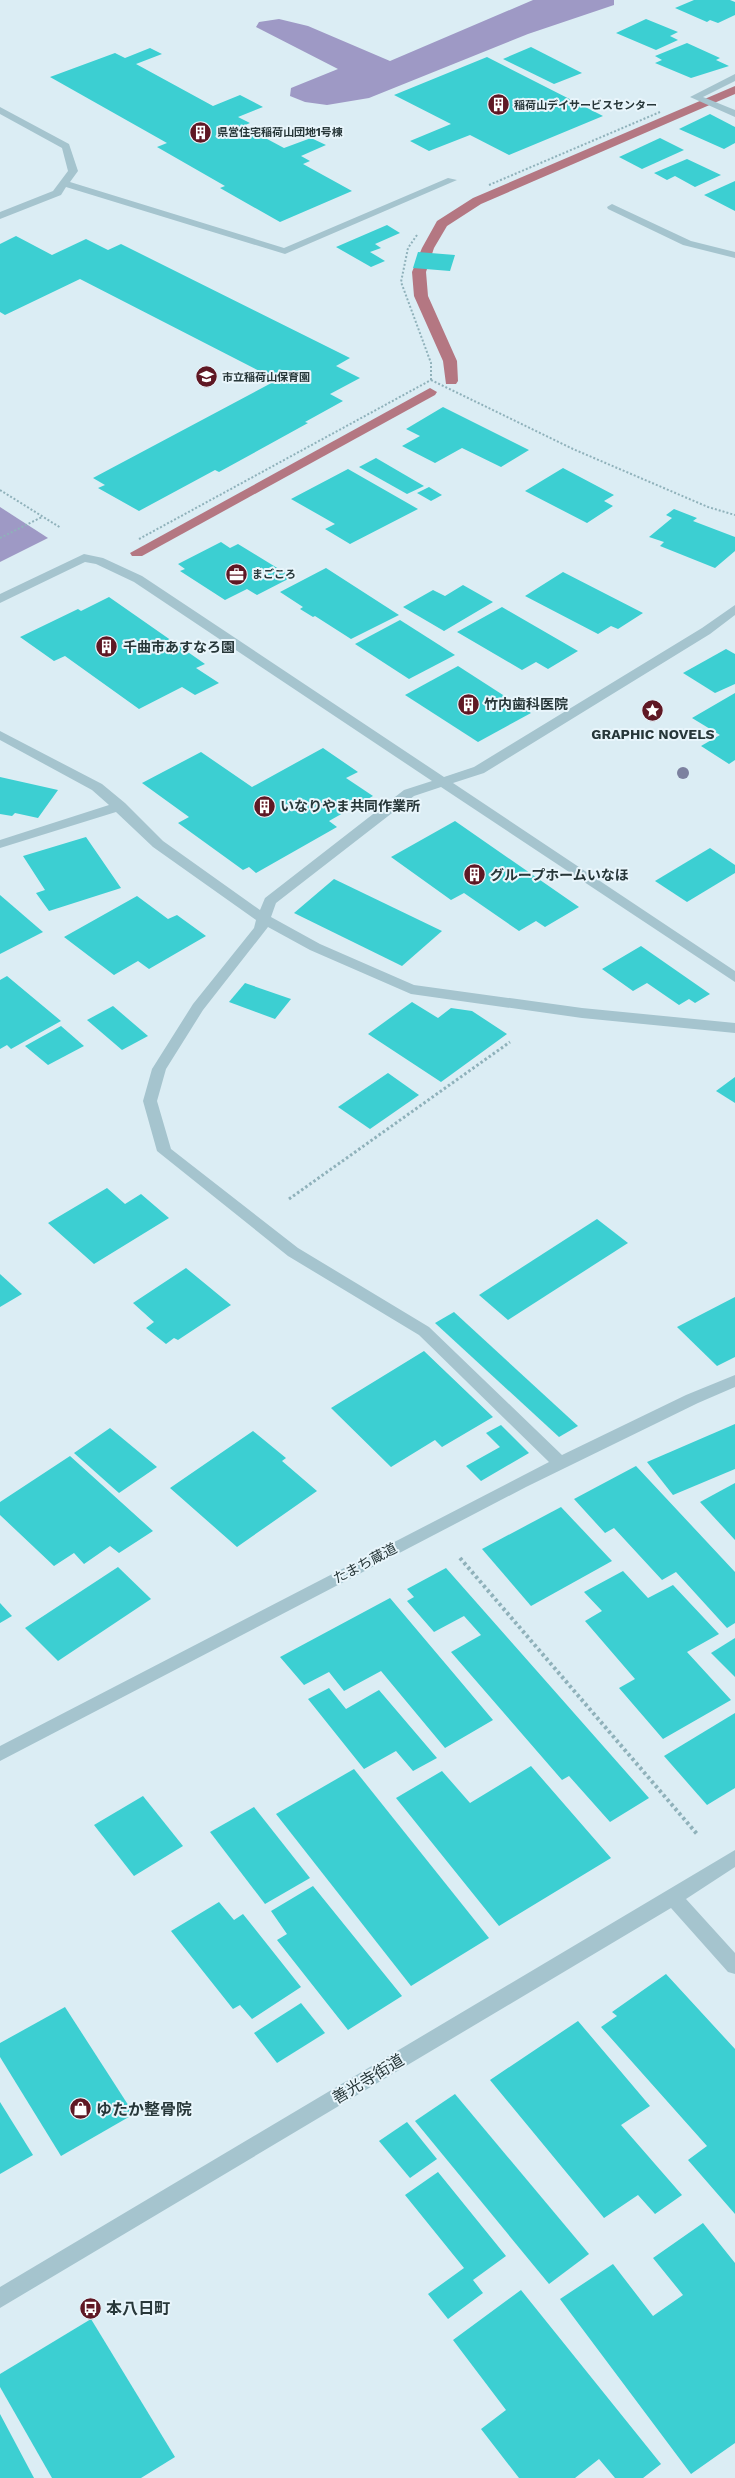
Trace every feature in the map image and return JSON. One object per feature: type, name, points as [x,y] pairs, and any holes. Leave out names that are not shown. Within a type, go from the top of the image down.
[{"type":"street","points":[[697,97],[735,77]]},
{"type":"street","points":[[697,97],[735,114]]},
{"type":"street","points":[[0,110],[66,146],[73,171],[57,193],[0,216]]},
{"type":"street","points":[[64,183],[285,251],[452,180]]},
{"type":"street","points":[[612,207],[687,243],[735,255]]},
{"type":"street","points":[[0,599],[84,558],[99,561],[138,578],[735,977]]},
{"type":"street","points":[[560,1463],[424,1331],[293,1252],[164,1151],[150,1101],[159,1069],[198,1007],[260,929],[270,902],[409,793],[479,770],[706,631],[735,609]]},
{"type":"street","points":[[0,734],[97,787],[120,806],[158,844],[264,919],[315,947],[411,989],[553,1009],[735,1028]]},
{"type":"street","points":[[0,844],[120,806]]},
{"type":"street","name":"たまち蔵道","points":[[0,1754],[560,1463],[692,1399],[735,1381]]},
{"type":"street","name":"善光寺街道","points":[[0,2298],[673,1897],[729,1861]]},
{"type":"street","points":[[673,1897],[735,1966]]},
{"type":"path","points":[[485,187],[697,97]]},
{"type":"path","points":[[418,233],[408,248],[400,282],[431,363],[431,380]]},
{"type":"path","points":[[431,380],[573,449],[708,507],[735,515]]},
{"type":"path","points":[[99,561],[431,380]]},
{"type":"path","points":[[0,490],[78,540],[84,558]]},
{"type":"path","points":[[0,538],[42,517]]},
{"type":"path","points":[[256,1223],[553,1009]]},
{"type":"path","points":[[434,1528],[729,1861]]},
{"type":"shaded area","points":[[533,0],[614,0],[614,5],[528,34],[369,98],[327,105],[305,102],[290,96],[291,88],[338,69],[256,27],[259,22],[279,19],[308,26],[390,61]]},
{"type":"shaded area","points":[[0,507],[48,538],[0,562]]},
{"type":"building","points":[[694,0],[730,0],[735,2],[735,15],[718,23],[710,20],[707,22],[675,8]]},
{"type":"building","points":[[646,19],[678,32],[670,36],[678,40],[656,50],[616,33]]},
{"type":"building","points":[[687,43],[720,58],[716,60],[729,66],[691,78],[655,63],[662,60],[655,56]]},
{"type":"building","points":[[531,47],[582,73],[554,84],[503,59]]},
{"type":"building","name":"県営住宅稲荷山団地1号棟","points":[[150,48],[162,54],[136,64],[213,106],[240,95],[263,107],[238,117],[250,123],[243,126],[284,148],[311,138],[326,145],[301,156],[310,161],[303,164],[352,191],[280,222],[220,188],[225,186],[157,147],[167,143],[50,77],[115,53],[125,58]]},
{"type":"building","name":"稲荷山デイサービスセンター","points":[[487,57],[603,116],[509,155],[470,135],[429,151],[410,141],[451,124],[394,95]]},
{"type":"building","points":[[710,114],[735,127],[735,143],[724,149],[679,129]]},
{"type":"building","points":[[660,138],[684,150],[642,169],[619,157]]},
{"type":"building","points":[[687,159],[721,175],[695,187],[675,176],[667,180],[654,173]]},
{"type":"building","points":[[735,181],[735,211],[704,195]]},
{"type":"building","points":[[387,225],[400,233],[375,244],[381,248],[370,252],[385,261],[371,267],[336,247]]},
{"type":"building","points":[[16,236],[52,255],[86,239],[108,250],[121,244],[350,358],[336,366],[360,378],[330,394],[343,401],[305,422],[308,423],[219,472],[215,470],[139,511],[98,488],[105,485],[93,478],[277,380],[80,279],[5,315],[0,312],[0,244]]},
{"type":"building","points":[[418,252],[455,255],[450,271],[413,268]]},
{"type":"building","points":[[443,407],[529,450],[501,467],[462,448],[435,463],[402,446],[420,436],[406,429]]},
{"type":"building","points":[[376,458],[424,486],[407,494],[359,467]]},
{"type":"building","points":[[563,468],[614,495],[604,501],[613,506],[587,523],[525,491]]},
{"type":"building","points":[[348,469],[418,509],[350,544],[325,529],[335,524],[291,499]]},
{"type":"building","points":[[429,487],[442,495],[431,501],[417,493]]},
{"type":"building","points":[[674,509],[697,518],[693,521],[735,537],[735,551],[715,568],[660,546],[664,542],[649,537],[672,518],[666,515]]},
{"type":"building","name":"まごころ","points":[[221,542],[230,548],[238,544],[292,577],[257,595],[247,589],[225,600],[180,571],[185,569],[178,564]]},
{"type":"building","points":[[326,568],[399,615],[351,639],[315,616],[313,617],[300,609],[303,607],[280,592]]},
{"type":"building","points":[[563,572],[643,613],[618,629],[611,626],[598,634],[525,596]]},
{"type":"building","points":[[463,585],[493,602],[444,631],[403,607],[433,590],[445,596]]},
{"type":"building","name":"千曲市あすなろ園","points":[[109,597],[205,664],[196,668],[219,683],[195,695],[182,687],[139,709],[65,656],[54,661],[20,637],[78,609],[81,611]]},
{"type":"building","points":[[502,607],[578,651],[548,669],[536,662],[522,670],[457,632]]},
{"type":"building","points":[[400,620],[455,655],[409,679],[355,644]]},
{"type":"building","points":[[726,649],[735,654],[735,684],[715,693],[683,673]]},
{"type":"building","name":"竹内歯科医院","points":[[458,666],[531,713],[478,742],[405,695]]},
{"type":"building","points":[[735,693],[735,760],[729,764],[701,746],[720,735],[692,718]]},
{"type":"building","name":"いなりやま共同作業所","points":[[323,748],[358,772],[346,778],[373,796],[329,821],[337,827],[256,873],[249,867],[243,870],[178,823],[189,817],[142,783],[201,752],[252,787]]},
{"type":"building","points":[[0,777],[58,790],[38,818],[15,813],[12,816],[0,814]]},
{"type":"building","name":"グループホームいなほ","points":[[455,821],[579,907],[545,927],[536,921],[519,931],[464,893],[451,900],[391,857]]},
{"type":"building","points":[[86,837],[121,888],[49,911],[36,893],[45,890],[23,856]]},
{"type":"building","points":[[710,848],[735,865],[735,873],[687,902],[655,881]]},
{"type":"building","points":[[334,879],[442,931],[402,966],[294,913]]},
{"type":"building","points":[[0,895],[43,932],[0,954]]},
{"type":"building","points":[[137,896],[168,919],[177,915],[206,936],[149,969],[138,961],[114,975],[64,937]]},
{"type":"building","points":[[641,946],[710,994],[695,1003],[689,999],[679,1005],[647,983],[633,991],[602,969]]},
{"type":"building","points":[[7,976],[61,1021],[11,1049],[7,1045],[0,1049],[0,980]]},
{"type":"building","points":[[245,983],[291,999],[275,1019],[229,1002]]},
{"type":"building","points":[[412,1002],[438,1018],[451,1008],[472,1011],[507,1034],[441,1082],[368,1034]]},
{"type":"building","points":[[113,1006],[148,1036],[122,1050],[87,1020]]},
{"type":"building","points":[[61,1026],[84,1046],[48,1065],[25,1046]]},
{"type":"building","points":[[388,1073],[419,1095],[370,1129],[338,1107]]},
{"type":"building","points":[[735,1077],[735,1103],[716,1091]]},
{"type":"building","points":[[107,1188],[125,1204],[141,1194],[169,1218],[94,1264],[48,1223]]},
{"type":"building","points":[[597,1219],[628,1243],[508,1320],[479,1295]]},
{"type":"building","points":[[186,1268],[231,1305],[178,1340],[174,1338],[166,1344],[146,1328],[154,1322],[133,1303]]},
{"type":"building","points":[[0,1274],[22,1294],[0,1307]]},
{"type":"building","points":[[735,1297],[735,1357],[717,1366],[677,1327]]},
{"type":"building","points":[[454,1312],[578,1426],[559,1437],[435,1323]]},
{"type":"building","points":[[424,1351],[493,1417],[442,1447],[435,1440],[391,1467],[331,1408]]},
{"type":"building","points":[[735,1424],[735,1469],[673,1495],[647,1462]]},
{"type":"building","points":[[501,1425],[529,1453],[481,1481],[466,1466],[500,1447],[486,1433]]},
{"type":"building","points":[[110,1428],[157,1467],[119,1493],[74,1453]]},
{"type":"building","points":[[253,1431],[286,1458],[282,1461],[317,1491],[237,1547],[170,1488]]},
{"type":"building","points":[[70,1456],[153,1531],[119,1553],[110,1546],[84,1564],[74,1553],[54,1566],[0,1515],[0,1502]]},
{"type":"building","points":[[636,1466],[735,1572],[735,1623],[727,1628],[676,1572],[662,1580],[614,1528],[605,1533],[574,1499]]},
{"type":"building","points":[[735,1483],[735,1540],[700,1502]]},
{"type":"building","points":[[561,1507],[612,1561],[531,1606],[482,1549]]},
{"type":"building","points":[[118,1567],[151,1599],[58,1661],[25,1628]]},
{"type":"building","points":[[446,1568],[649,1798],[610,1822],[569,1776],[562,1780],[451,1652],[481,1635],[464,1616],[434,1632],[407,1601],[414,1597],[407,1589]]},
{"type":"building","points":[[623,1571],[648,1598],[673,1585],[719,1634],[687,1652],[731,1700],[663,1739],[619,1688],[635,1679],[585,1621],[602,1611],[584,1592]]},
{"type":"building","points":[[390,1598],[493,1720],[445,1748],[381,1671],[344,1691],[329,1672],[304,1685],[280,1657]]},
{"type":"building","points":[[0,1603],[12,1616],[0,1623]]},
{"type":"building","points":[[735,1638],[735,1677],[711,1653]]},
{"type":"building","points":[[329,1688],[346,1709],[379,1690],[437,1758],[413,1771],[396,1751],[364,1769],[308,1699]]},
{"type":"building","points":[[735,1713],[735,1788],[707,1805],[664,1756]]},
{"type":"building","points":[[531,1766],[611,1858],[499,1926],[396,1798],[442,1771],[470,1803]]},
{"type":"building","points":[[354,1769],[489,1938],[411,1986],[276,1814]]},
{"type":"building","points":[[143,1796],[183,1846],[134,1876],[94,1825]]},
{"type":"building","points":[[254,1807],[310,1878],[265,1904],[210,1832]]},
{"type":"building","points":[[313,1886],[402,1996],[348,2030],[277,1940],[287,1934],[271,1911]]},
{"type":"building","points":[[219,1902],[234,1920],[243,1914],[301,1987],[252,2019],[240,2005],[233,2009],[171,1931]]},
{"type":"building","points":[[666,1974],[735,2049],[735,2214],[688,2160],[707,2146],[601,2027],[617,2016],[612,2012]]},
{"type":"building","points":[[301,2003],[325,2033],[277,2063],[254,2033]]},
{"type":"building","points":[[65,2007],[134,2114],[61,2156],[0,2057],[0,2043]]},
{"type":"building","points":[[578,2021],[650,2106],[621,2125],[682,2195],[655,2214],[638,2195],[604,2218],[490,2080]]},
{"type":"building","points":[[455,2094],[589,2254],[549,2284],[415,2121]]},
{"type":"building","points":[[0,2102],[33,2155],[0,2174]]},
{"type":"building","points":[[407,2122],[437,2159],[410,2178],[379,2141]]},
{"type":"building","points":[[438,2172],[506,2256],[473,2280],[483,2293],[448,2319],[428,2294],[464,2268],[405,2195]]},
{"type":"building","points":[[703,2223],[735,2263],[735,2443],[691,2474],[560,2299],[613,2264],[653,2316],[683,2295],[653,2258]]},
{"type":"building","points":[[521,2290],[661,2464],[643,2478],[615,2478],[599,2459],[575,2478],[519,2478],[481,2429],[506,2410],[453,2340]]},
{"type":"building","points":[[91,2319],[175,2457],[141,2478],[52,2478],[0,2387],[0,2374]]},
{"type":"building","points":[[0,2414],[34,2478],[0,2478]]},
{"type":"waterway","points":[[451,381],[450,361],[421,296],[419,272],[428,248],[442,224],[477,201],[735,90]]},
{"type":"waterway","points":[[137,553],[430,392]]},
{"type":"place","name":"稲荷山デイサービスセンター","points":[[498,105]]},
{"type":"place","name":"県営住宅稲荷山団地1号棟","points":[[201,132]]},
{"type":"place","name":"市立稲荷山保育園","points":[[206,377]]},
{"type":"place","name":"まごころ","points":[[236,574]]},
{"type":"place","name":"千曲市あすなろ園","points":[[107,647]]},
{"type":"place","name":"竹内歯科医院","points":[[468,704]]},
{"type":"place","name":"GRAPHIC NOVELS","points":[[653,711]]},
{"type":"place","name":"いなりやま共同作業所","points":[[264,806]]},
{"type":"place","name":"グループホームいなほ","points":[[474,875]]},
{"type":"place","name":"ゆたか整骨院","points":[[80,2109]]},
{"type":"place","name":"本八日町","points":[[90,2308]]}]
